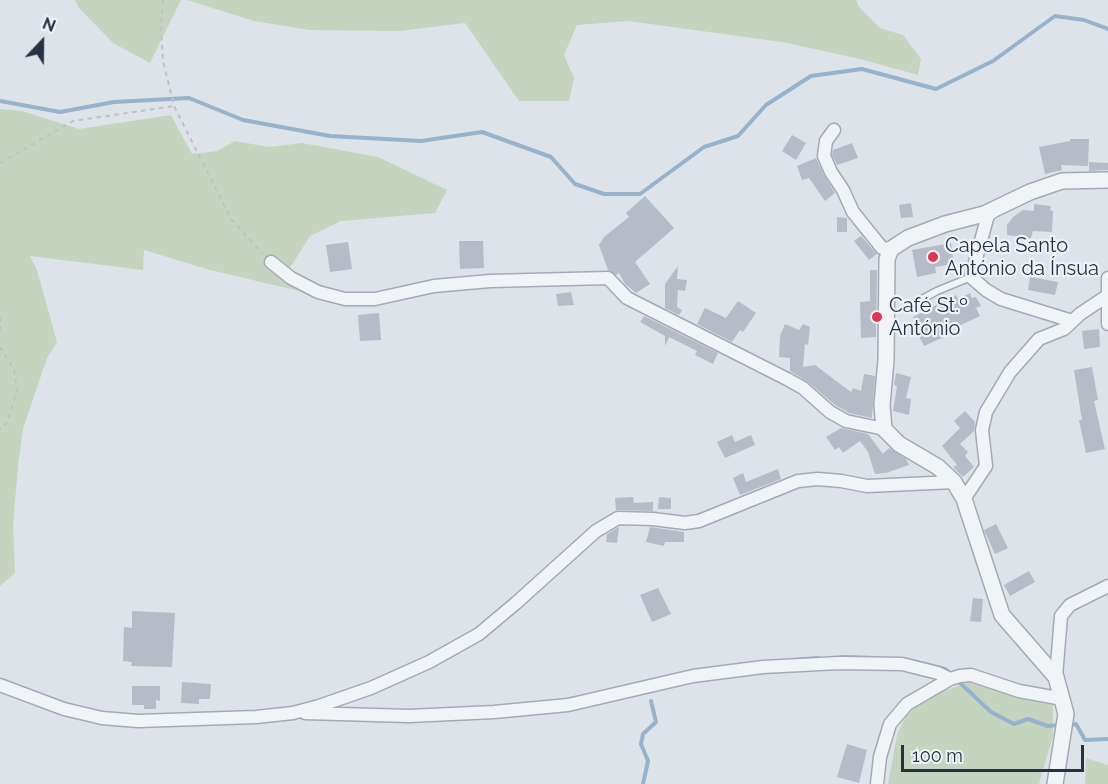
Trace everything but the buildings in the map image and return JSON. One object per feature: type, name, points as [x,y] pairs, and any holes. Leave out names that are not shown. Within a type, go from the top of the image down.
[{"type":"street","points":[[834,130],[825,141],[824,156],[831,172],[843,190],[853,212],[882,248],[891,249]]},
{"type":"street","points":[[884,429],[882,405],[886,360],[887,259],[891,249],[908,238],[945,224],[984,214],[1030,192],[1062,181],[1108,180]]},
{"type":"street","points":[[1000,206],[988,215],[971,277],[1001,299],[1072,321]]},
{"type":"street","points":[[271,262],[291,278],[318,292],[345,299],[375,299],[434,286],[479,282],[608,278],[627,298],[787,379],[803,388],[830,412],[846,421],[884,429],[899,444],[938,467],[954,482],[964,499],[1002,615],[1056,677]]},
{"type":"street","points":[[1108,278],[1108,324]]},
{"type":"street","points":[[964,499],[986,466],[982,430],[986,412],[1010,372],[1039,339],[1064,329],[1107,296]]},
{"type":"street","points":[[293,713],[371,688],[429,662],[479,634],[596,531],[618,518],[685,523],[699,521],[798,482],[818,479],[867,486],[954,482]]},
{"type":"street","points":[[1056,784],[1064,706],[1056,677],[1062,616],[1070,605],[1108,586]]},
{"type":"street","points":[[0,685],[64,709],[102,718],[162,720],[256,717],[293,713],[409,716],[494,712],[568,705],[693,676],[762,668],[838,663],[902,664],[955,677],[971,675],[1064,706]]},
{"type":"street","points":[[876,784],[880,757],[890,724],[907,704],[955,677]]},
{"type":"lane","points":[[911,305],[971,277]]},
{"type":"path","points":[[163,0],[161,29],[163,61],[174,106],[231,219],[271,262]]},
{"type":"path","points":[[0,163],[73,121],[174,106]]},
{"type":"path","points":[[0,317],[0,334]]},
{"type":"path","points":[[0,347],[14,370],[17,390],[8,422],[0,430]]},
{"type":"green space","points":[[75,0],[181,0],[150,63],[113,43],[79,8]]},
{"type":"green space","points":[[187,0],[856,0],[859,7],[880,28],[903,35],[921,59],[918,75],[860,59],[782,42],[628,21],[577,25],[564,55],[574,78],[569,101],[519,101],[465,23],[400,31],[309,30],[254,21]]},
{"type":"green space","points":[[0,109],[22,111],[79,129],[171,115],[192,154],[217,151],[235,141],[269,147],[302,143],[378,157],[447,190],[435,213],[341,221],[310,236],[283,279],[299,291],[210,270],[144,250],[143,270],[30,256],[37,270],[57,342],[47,358],[23,429],[13,525],[15,573],[0,586]]},
{"type":"green space","points":[[968,682],[1026,700],[1053,705],[1053,736],[1039,784],[888,784],[897,735],[906,715],[928,697]]},
{"type":"green space","points":[[1086,758],[1108,765],[1108,784],[1085,784]]},
{"type":"waterway","points":[[0,101],[60,112],[114,102],[189,98],[243,120],[330,136],[421,141],[482,132],[551,157],[575,184],[604,194],[640,194],[704,147],[738,136],[766,105],[811,76],[862,69],[936,89],[993,61],[1055,16],[1084,20],[1108,29]]},
{"type":"waterway","points":[[841,657],[875,658]]},
{"type":"waterway","points":[[793,660],[818,658]]},
{"type":"waterway","points":[[904,659],[945,669],[950,673]]},
{"type":"waterway","points":[[958,681],[991,712],[1014,724],[1028,719],[1048,726],[1059,725]]},
{"type":"waterway","points":[[643,784],[648,761],[641,744],[643,734],[656,722],[651,701]]},
{"type":"waterway","points":[[1070,725],[1076,724],[1085,740],[1108,739]]},
{"type":"place","name":"Capela Santo António da Ínsua","points":[[933,257]]},
{"type":"place","name":"Café St.º António","points":[[877,317]]}]
